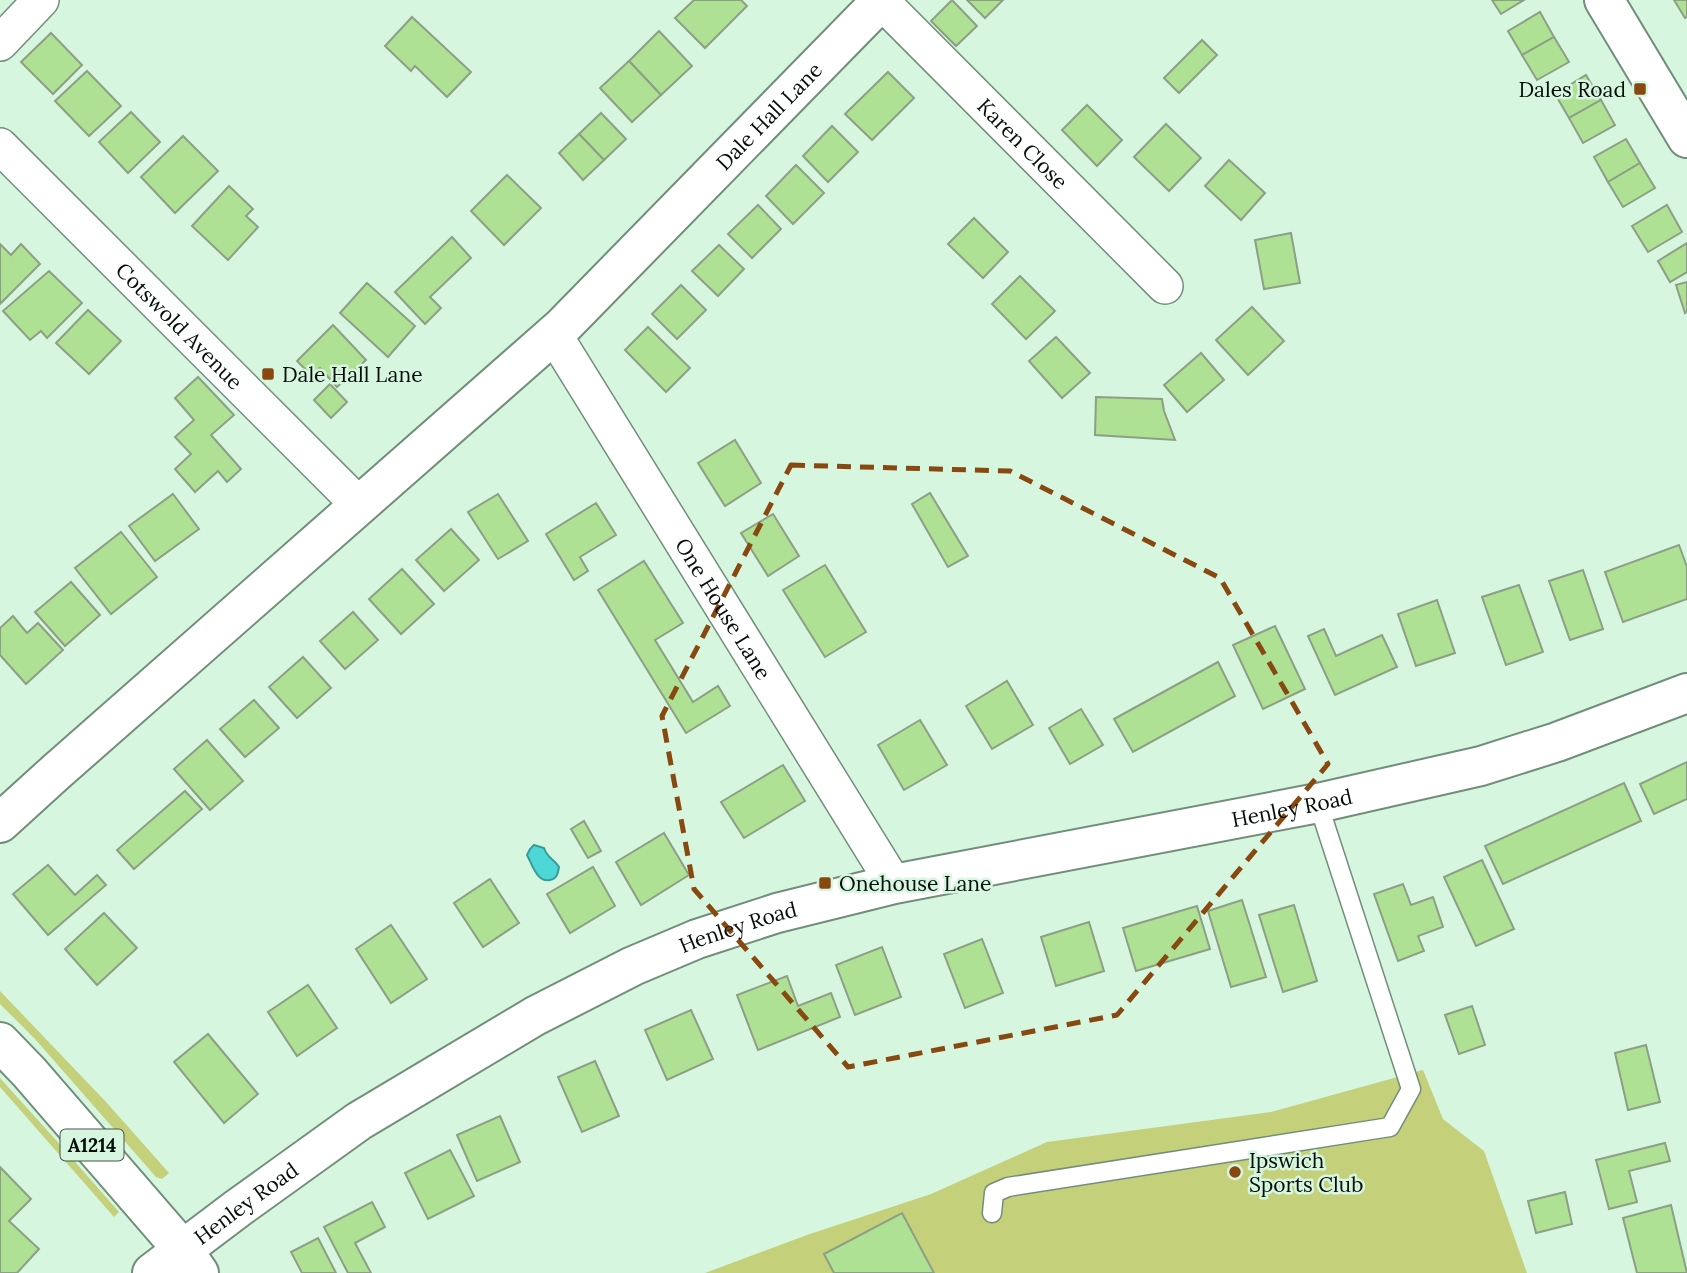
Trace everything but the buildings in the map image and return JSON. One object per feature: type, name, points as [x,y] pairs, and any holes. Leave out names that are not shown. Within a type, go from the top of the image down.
[{"type":"street","points":[[0,43],[41,0]]},
{"type":"street","name":"Karen Close","points":[[882,0],[1166,286]]},
{"type":"street","name":"Dale Hall Lane","points":[[0,823],[562,327],[882,0]]},
{"type":"street","points":[[1604,0],[1687,138]]},
{"type":"street","name":"Cotswold Avenue","points":[[0,146],[359,505]]},
{"type":"street","name":"One House Lane","points":[[553,334],[894,884]]},
{"type":"street","name":"Henley Road","points":[[152,1273],[191,1261],[238,1208],[359,1121],[535,1016],[633,966],[697,939],[777,913],[894,884],[1318,803],[1481,765],[1557,743],[1687,693]]},
{"type":"street","name":"A1214","points":[[0,1042],[29,1072],[191,1261]]},
{"type":"lane","points":[[992,1213],[994,1193],[1008,1187],[1390,1127],[1411,1089],[1318,803]]},
{"type":"highlighted area","points":[[791,465],[1010,471],[1220,578],[1328,764],[1117,1015],[848,1067],[694,889],[662,716]]},
{"type":"green space","points":[[0,991],[107,1103],[169,1173],[162,1179],[156,1177],[35,1039],[0,1004]]},
{"type":"green space","name":"Ipswich Sports Club","points":[[1423,1070],[1443,1119],[1484,1151],[1527,1273],[705,1273],[807,1235],[931,1194],[1047,1142],[1271,1112]]},
{"type":"green space","points":[[0,1078],[119,1212],[114,1217],[0,1087]]},
{"type":"water","points":[[534,845],[544,848],[559,867],[554,878],[542,879],[536,872],[527,855]]},
{"type":"place","name":"Dales Road","points":[[1640,89]]},
{"type":"place","name":"Dale Hall Lane","points":[[268,374]]},
{"type":"place","name":"Onehouse Lane","points":[[825,883]]},
{"type":"place","name":"Ipswich Sports Club","points":[[1235,1172]]}]
